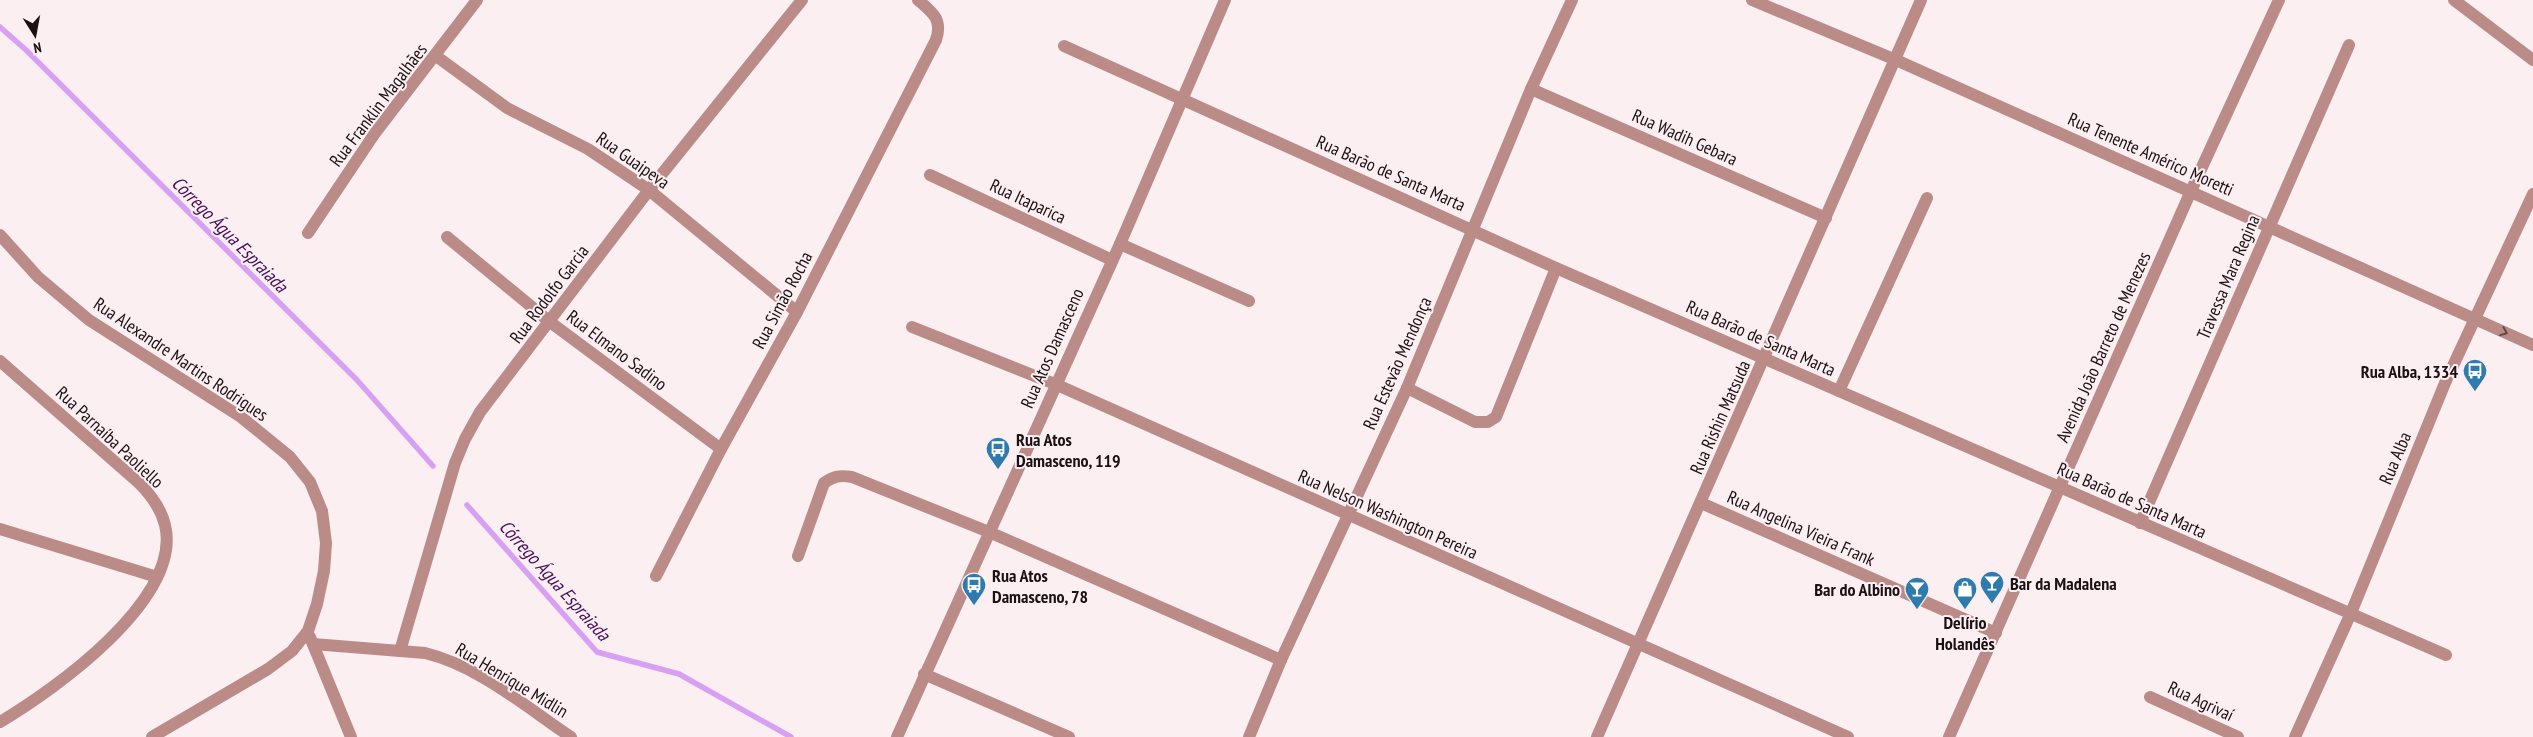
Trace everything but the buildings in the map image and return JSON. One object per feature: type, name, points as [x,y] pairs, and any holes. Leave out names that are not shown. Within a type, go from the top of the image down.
[{"type":"street","name":"Rua Franklin Magalhães","points":[[308,233],[375,133],[436,56],[477,0]]},
{"type":"street","name":"Rua Rodolfo Garcia","points":[[400,651],[455,463],[464,439],[480,412],[649,190],[802,0]]},
{"type":"street","name":"Rua Simão Rocha","points":[[656,576],[721,449],[797,312],[936,40],[940,30],[939,22],[935,15],[918,0]]},
{"type":"street","name":"Rua Atos Damasceno","points":[[897,737],[1055,384],[1120,244],[1224,0]]},
{"type":"street","name":"Rua Estevão Mendonça","points":[[1249,737],[1281,660],[1407,388],[1531,89],[1572,0]]},
{"type":"street","name":"Rua Tenente Américo Moretti","points":[[1752,0],[1896,60],[2533,345]]},
{"type":"street","name":"Rua Rishin Matsuda","points":[[1597,737],[1921,0]]},
{"type":"street","name":"Avenida João Barreto de Menezes","points":[[1949,737],[2191,191],[2279,0]]},
{"type":"street","points":[[2454,0],[2533,60]]},
{"type":"street","name":"Travessa Mara Regina","points":[[2140,523],[2349,45]]},
{"type":"street","name":"Rua Barão de Santa Marta","points":[[1064,46],[1556,268],[2446,655]]},
{"type":"street","name":"Rua Guaipeva","points":[[436,56],[507,108],[588,148],[649,190],[797,312]]},
{"type":"street","name":"Rua Wadih Gebara","points":[[1531,89],[1826,218]]},
{"type":"street","name":"Rua Itaparica","points":[[930,175],[1112,260]]},
{"type":"street","name":"Rua Alba","points":[[2295,737],[2351,613],[2445,383],[2533,194]]},
{"type":"street","points":[[1839,391],[1927,198]]},
{"type":"street","name":"Rua Alexandre Martins Rodrigues","points":[[0,235],[38,277],[82,314],[240,417],[290,457],[310,482],[322,511],[326,543],[324,571],[308,631],[292,652],[268,669],[152,737]]},
{"type":"street","name":"Rua Elmano Sadino","points":[[447,237],[550,322],[721,449]]},
{"type":"street","points":[[1120,244],[1249,301]]},
{"type":"street","points":[[0,252],[12,247]]},
{"type":"street","points":[[1407,388],[1475,422],[1488,422],[1496,417],[1556,268]]},
{"type":"street","name":"Rua Nelson Washington Pereira","points":[[912,327],[1055,384],[1637,645],[1848,737]]},
{"type":"street","name":"Rua Parnaíba Paoliello","points":[[0,361],[139,483],[154,499],[165,525],[166,538],[157,577],[141,604],[127,622],[84,663],[46,693],[0,722]]},
{"type":"street","points":[[798,556],[824,483],[832,477],[841,475],[852,476],[989,532],[1281,660]]},
{"type":"street","name":"Rua Angelina Vieira Frank","points":[[1701,503],[1996,633]]},
{"type":"street","points":[[0,529],[157,577]]},
{"type":"street","points":[[308,631],[351,737]]},
{"type":"street","name":"Rua Henrique Midlin","points":[[313,644],[433,655],[460,664],[571,737]]},
{"type":"street","points":[[924,674],[1069,737]]},
{"type":"street","name":"Rua Agrivaí","points":[[2150,697],[2238,737]]},
{"type":"waterway","name":"Córrego Água Espraiada","points":[[0,27],[26,50],[357,380],[433,466]]},
{"type":"waterway","name":"Córrego Água Espraiada","points":[[467,505],[597,652],[679,674],[791,737]]},
{"type":"place","name":"Rua Alba, 1334","points":[[2475,392]]},
{"type":"place","name":"Rua Atos Damasceno, 119","points":[[998,470]]},
{"type":"place","name":"Bar da Madalena","points":[[1992,604]]},
{"type":"place","name":"Rua Atos Damasceno, 78","points":[[974,606]]},
{"type":"place","name":"Bar do Albino","points":[[1917,610]]},
{"type":"place","name":"Delírio Holandês","points":[[1965,610]]}]
